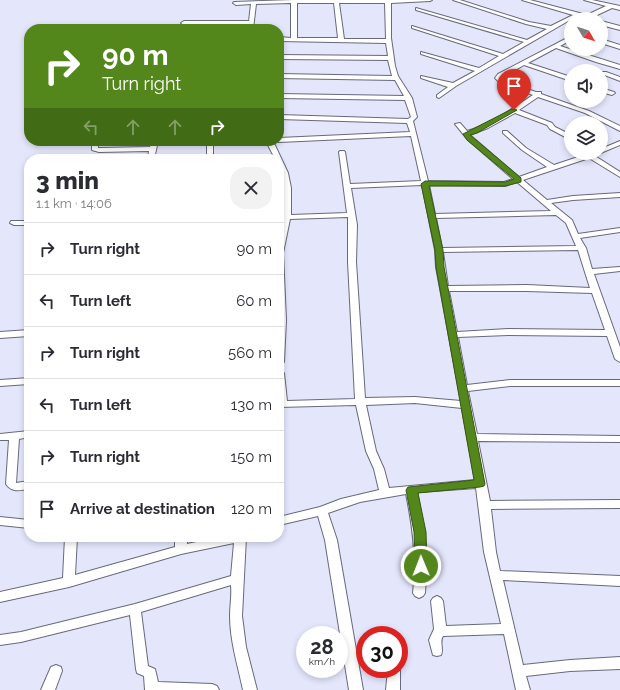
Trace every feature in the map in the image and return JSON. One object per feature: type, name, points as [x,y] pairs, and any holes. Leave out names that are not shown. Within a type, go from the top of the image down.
[{"type":"street","points":[[236,3],[430,0]]},
{"type":"street","points":[[455,0],[528,23],[552,28]]},
{"type":"street","points":[[517,0],[544,6],[564,13]]},
{"type":"street","points":[[524,0],[566,12]]},
{"type":"street","points":[[586,0],[620,8]]},
{"type":"street","points":[[389,1],[388,40],[390,58],[395,78]]},
{"type":"street","points":[[250,24],[254,2]]},
{"type":"street","points":[[294,2],[294,39]]},
{"type":"street","points":[[336,2],[341,40]]},
{"type":"street","points":[[598,12],[610,6]]},
{"type":"street","points":[[418,9],[528,42]]},
{"type":"street","points":[[439,96],[479,70],[564,21]]},
{"type":"street","points":[[184,23],[206,24]]},
{"type":"street","points":[[608,24],[620,27]]},
{"type":"street","points":[[414,27],[504,56]]},
{"type":"street","points":[[284,39],[388,40]]},
{"type":"street","points":[[564,42],[500,75],[498,78],[502,82],[539,93],[587,112],[620,129]]},
{"type":"street","points":[[608,43],[620,47]]},
{"type":"street","points":[[555,46],[598,61],[620,66]]},
{"type":"street","points":[[423,53],[479,70]]},
{"type":"street","points":[[284,57],[390,58]]},
{"type":"street","points":[[524,63],[564,77]]},
{"type":"street","points":[[608,74],[620,79]]},
{"type":"street","points":[[284,76],[395,78],[400,81],[409,98],[414,117],[410,121],[284,117]]},
{"type":"street","points":[[423,77],[449,85],[454,85]]},
{"type":"street","points":[[466,134],[475,132],[514,110],[539,93]]},
{"type":"street","points":[[608,93],[612,94]]},
{"type":"street","points":[[284,96],[409,98]]},
{"type":"street","points":[[514,110],[550,124],[552,128],[564,134]]},
{"type":"street","points":[[410,121],[439,250],[444,289],[454,335],[485,505],[490,552],[523,690]]},
{"type":"street","points":[[458,124],[470,139],[569,222],[582,248],[595,291],[620,359]]},
{"type":"street","points":[[505,132],[524,149],[553,168]]},
{"type":"street","points":[[284,140],[413,134]]},
{"type":"street","points":[[608,148],[620,143]]},
{"type":"street","points":[[94,146],[94,148],[98,150],[152,149]]},
{"type":"street","points":[[152,154],[153,146]]},
{"type":"street","points":[[342,152],[353,225],[352,262],[360,401],[371,451],[379,469],[385,492]]},
{"type":"street","points":[[348,186],[505,184],[576,160]]},
{"type":"street","points":[[601,160],[620,175]]},
{"type":"street","points":[[284,168],[287,217],[284,230]]},
{"type":"street","points":[[545,202],[573,198],[620,195]]},
{"type":"street","points":[[432,216],[508,216],[557,213]]},
{"type":"street","points":[[287,217],[352,215]]},
{"type":"street","points":[[14,223],[24,223]]},
{"type":"street","points":[[577,236],[620,230]]},
{"type":"street","points":[[439,250],[582,248]]},
{"type":"street","points":[[590,272],[620,269]]},
{"type":"street","points":[[444,289],[527,288],[595,291]]},
{"type":"street","points":[[454,335],[508,332],[611,333]]},
{"type":"street","points":[[0,336],[24,333]]},
{"type":"street","points":[[0,383],[24,381]]},
{"type":"street","points":[[463,389],[519,383],[620,383]]},
{"type":"street","points":[[284,404],[415,400],[466,405]]},
{"type":"street","points":[[0,437],[24,435]]},
{"type":"street","points":[[14,436],[11,453],[11,484],[15,487],[24,486]]},
{"type":"street","points":[[472,437],[620,439]]},
{"type":"street","points":[[284,520],[322,511],[350,499],[385,492],[480,484]]},
{"type":"street","points":[[411,490],[420,532],[420,593]]},
{"type":"street","points":[[485,505],[620,504]]},
{"type":"street","points":[[322,511],[331,540],[356,690]]},
{"type":"street","points":[[0,521],[24,523]]},
{"type":"street","points":[[69,582],[71,542]]},
{"type":"street","points":[[181,542],[181,550]]},
{"type":"street","points":[[0,597],[69,582],[181,550],[217,542]]},
{"type":"street","points":[[240,542],[236,616],[240,647],[250,690]]},
{"type":"street","points":[[496,575],[620,581]]},
{"type":"street","points":[[0,640],[21,637],[135,609],[237,579]]},
{"type":"street","points":[[437,601],[440,631]]},
{"type":"street","points":[[135,609],[142,669],[150,673],[152,689],[212,690]]},
{"type":"street","points":[[437,651],[434,640],[440,631],[508,629]]},
{"type":"street","points":[[519,671],[552,666],[591,663],[620,663]]},
{"type":"street","points":[[48,690],[56,671]]},
{"type":"street","points":[[393,690],[394,678]]},
{"type":"route","points":[[421,566],[420,532],[411,490],[480,484],[454,335],[440,267],[439,250],[425,184],[505,184],[519,180],[466,134],[475,132],[514,110]]}]
